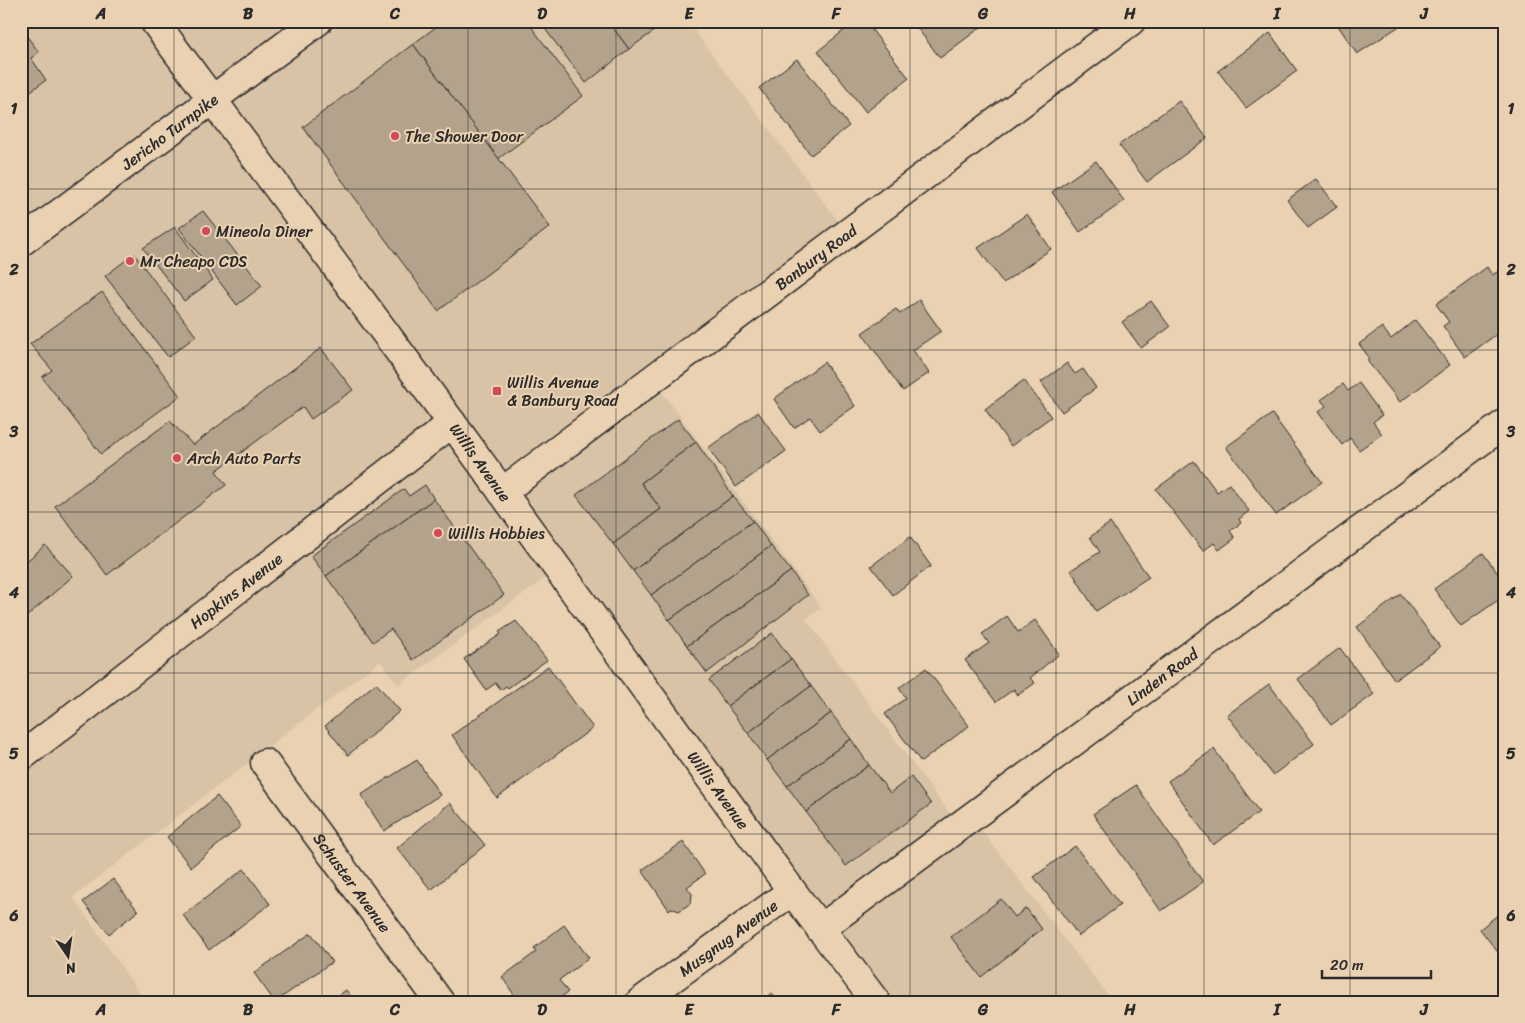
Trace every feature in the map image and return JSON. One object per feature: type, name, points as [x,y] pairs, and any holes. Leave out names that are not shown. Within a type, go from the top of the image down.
[{"type":"street","name":"Willis Avenue","points":[[154,21],[452,423],[792,891],[876,1002]]},
{"type":"street","name":"Jericho Turnpike","points":[[21,242],[318,21]]},
{"type":"street","name":"Banbury Road","points":[[502,492],[1132,21]]},
{"type":"street","name":"Hopkins Avenue","points":[[21,757],[452,423]]},
{"type":"street","name":"Linden Road","points":[[820,929],[1504,424]]},
{"type":"street","name":"Schuster Avenue","points":[[265,763],[440,1002]]},
{"type":"street","name":"Musgnug Avenue","points":[[640,1002],[792,891]]},
{"type":"shaded area","points":[[21,21],[687,21],[848,234],[653,380],[821,607],[806,619],[959,826],[971,817],[1113,1002],[876,1002],[558,569],[398,685],[380,661],[73,897],[146,1002],[24,1002],[21,997]]},
{"type":"building","points":[[444,21],[527,21],[583,96],[498,159],[413,44]]},
{"type":"building","points":[[539,21],[608,21],[629,49],[586,83]]},
{"type":"building","points":[[608,21],[650,21],[657,29],[629,49]]},
{"type":"building","points":[[856,21],[865,21],[909,78],[866,112],[818,51]]},
{"type":"building","points":[[912,21],[983,21],[985,24],[940,58]]},
{"type":"building","points":[[1335,21],[1403,21],[1404,23],[1357,54]]},
{"type":"building","points":[[1270,33],[1297,71],[1246,108],[1218,71]]},
{"type":"building","points":[[25,34],[39,52],[31,58],[46,80],[21,98],[21,37]]},
{"type":"building","points":[[413,44],[550,227],[438,311],[303,127]]},
{"type":"building","points":[[797,59],[849,126],[811,155],[759,88]]},
{"type":"building","points":[[1179,101],[1207,138],[1147,182],[1119,145]]},
{"type":"building","points":[[1096,161],[1124,201],[1080,232],[1052,192]]},
{"type":"building","points":[[1316,179],[1337,207],[1308,228],[1287,200]]},
{"type":"building","points":[[203,211],[262,286],[237,305],[179,228]]},
{"type":"building","points":[[1027,214],[1051,249],[1003,283],[978,248]]},
{"type":"building","points":[[175,227],[213,280],[184,301],[143,248]]},
{"type":"building","points":[[134,254],[196,336],[168,357],[105,276]]},
{"type":"building","points":[[1487,267],[1492,275],[1499,271],[1504,278],[1504,329],[1465,357],[1443,326],[1449,322],[1436,304]]},
{"type":"building","points":[[102,292],[180,396],[101,454],[42,377],[52,370],[30,344]]},
{"type":"building","points":[[919,300],[941,331],[913,350],[929,373],[903,391],[862,333],[896,309],[900,314]]},
{"type":"building","points":[[1151,301],[1170,327],[1141,348],[1122,322]]},
{"type":"building","points":[[1415,320],[1450,365],[1400,402],[1368,362],[1368,356],[1359,344],[1382,327],[1391,339]]},
{"type":"building","name":"Arch Auto Parts","points":[[321,348],[353,390],[311,419],[303,407],[216,471],[226,485],[107,575],[55,506],[170,421],[193,445]]},
{"type":"building","points":[[824,362],[855,406],[820,431],[810,417],[794,428],[774,399]]},
{"type":"building","points":[[1067,363],[1075,374],[1083,369],[1096,388],[1062,412],[1041,382]]},
{"type":"building","points":[[1024,380],[1051,417],[1011,446],[985,409]]},
{"type":"building","points":[[1359,383],[1382,415],[1373,422],[1382,434],[1359,450],[1350,438],[1342,445],[1318,412],[1326,406],[1321,400],[1343,384],[1348,391]]},
{"type":"building","points":[[758,412],[786,451],[736,487],[708,448]]},
{"type":"building","points":[[1272,414],[1322,482],[1276,515],[1226,447]]},
{"type":"building","points":[[678,419],[696,442],[641,483],[661,509],[613,544],[576,495]]},
{"type":"building","points":[[696,442],[733,496],[633,571],[613,544],[661,509],[641,483]]},
{"type":"building","points":[[1194,461],[1217,492],[1229,484],[1249,511],[1239,519],[1241,523],[1230,531],[1235,538],[1219,550],[1214,543],[1203,551],[1156,489]]},
{"type":"building","points":[[425,485],[434,499],[326,576],[311,556],[404,489],[409,496]]},
{"type":"building","points":[[733,496],[753,521],[651,595],[633,571]]},
{"type":"building","points":[[434,499],[504,595],[413,660],[391,629],[373,642],[326,576]]},
{"type":"building","points":[[753,521],[771,546],[669,620],[651,595]]},
{"type":"building","points":[[1110,523],[1149,577],[1096,611],[1071,570],[1100,552],[1090,537]]},
{"type":"building","points":[[910,537],[931,566],[893,595],[871,566]]},
{"type":"building","points":[[45,545],[73,576],[26,617],[21,612],[21,566]]},
{"type":"building","points":[[771,546],[791,571],[687,646],[669,620]]},
{"type":"building","points":[[1483,553],[1504,582],[1504,596],[1461,626],[1434,589]]},
{"type":"building","points":[[791,571],[808,595],[707,673],[687,646]]},
{"type":"building","points":[[1401,594],[1440,647],[1395,680],[1357,627]]},
{"type":"building","points":[[1007,616],[1018,632],[1035,620],[1059,654],[1030,678],[1035,683],[1018,695],[1014,689],[996,702],[965,660],[989,643],[982,634]]},
{"type":"building","points":[[516,621],[547,660],[508,688],[506,686],[501,690],[496,683],[486,690],[464,659],[501,634],[499,632]]},
{"type":"building","points":[[772,633],[791,659],[727,706],[709,680]]},
{"type":"building","points":[[1340,648],[1374,694],[1331,725],[1298,679]]},
{"type":"building","points":[[791,659],[811,686],[748,733],[727,706]]},
{"type":"building","points":[[548,666],[593,728],[497,798],[452,735]]},
{"type":"building","points":[[926,668],[969,726],[921,762],[885,714],[906,698],[899,688]]},
{"type":"building","points":[[376,683],[400,711],[348,755],[325,726]]},
{"type":"building","points":[[1269,684],[1314,744],[1273,775],[1227,715]]},
{"type":"building","points":[[811,686],[831,713],[767,760],[748,733]]},
{"type":"building","points":[[831,713],[851,739],[787,786],[767,760]]},
{"type":"building","points":[[851,739],[869,765],[806,812],[787,786]]},
{"type":"building","points":[[1214,749],[1259,812],[1213,845],[1168,781]]},
{"type":"building","points":[[417,760],[440,795],[384,831],[361,795]]},
{"type":"building","points":[[869,765],[890,793],[911,777],[931,804],[846,866],[806,812]]},
{"type":"building","points":[[1136,785],[1203,882],[1161,911],[1093,814]]},
{"type":"building","points":[[217,796],[241,826],[191,867],[167,837]]},
{"type":"building","points":[[450,803],[485,845],[431,890],[397,848]]},
{"type":"building","points":[[683,842],[705,874],[687,887],[692,894],[691,903],[679,911],[671,908],[669,910],[642,870]]},
{"type":"building","points":[[1075,846],[1120,905],[1079,936],[1034,877]]},
{"type":"building","points":[[244,869],[270,904],[209,950],[183,915]]},
{"type":"building","points":[[113,879],[138,911],[109,934],[83,902]]},
{"type":"building","points":[[1001,899],[1015,917],[1026,908],[1042,929],[981,977],[951,937]]},
{"type":"building","points":[[1504,910],[1504,960],[1480,929]]},
{"type":"building","points":[[564,925],[589,958],[559,980],[568,992],[555,1002],[519,1002],[502,977],[536,952],[534,948]]},
{"type":"building","points":[[311,933],[332,962],[275,1002],[254,973]]},
{"type":"building","points":[[346,990],[355,1002],[330,1002]]},
{"type":"building","points":[[772,993],[778,1002],[760,1002]]},
{"type":"place","name":"The Shower Door","points":[[395,136]]},
{"type":"place","name":"Mineola Diner","points":[[206,231]]},
{"type":"place","name":"Mr Cheapo CDS","points":[[130,261]]},
{"type":"place","name":"Willis Avenue & Banbury Road","points":[[497,391]]},
{"type":"place","name":"Arch Auto Parts","points":[[177,458]]},
{"type":"place","name":"Willis Hobbies","points":[[438,533]]}]
